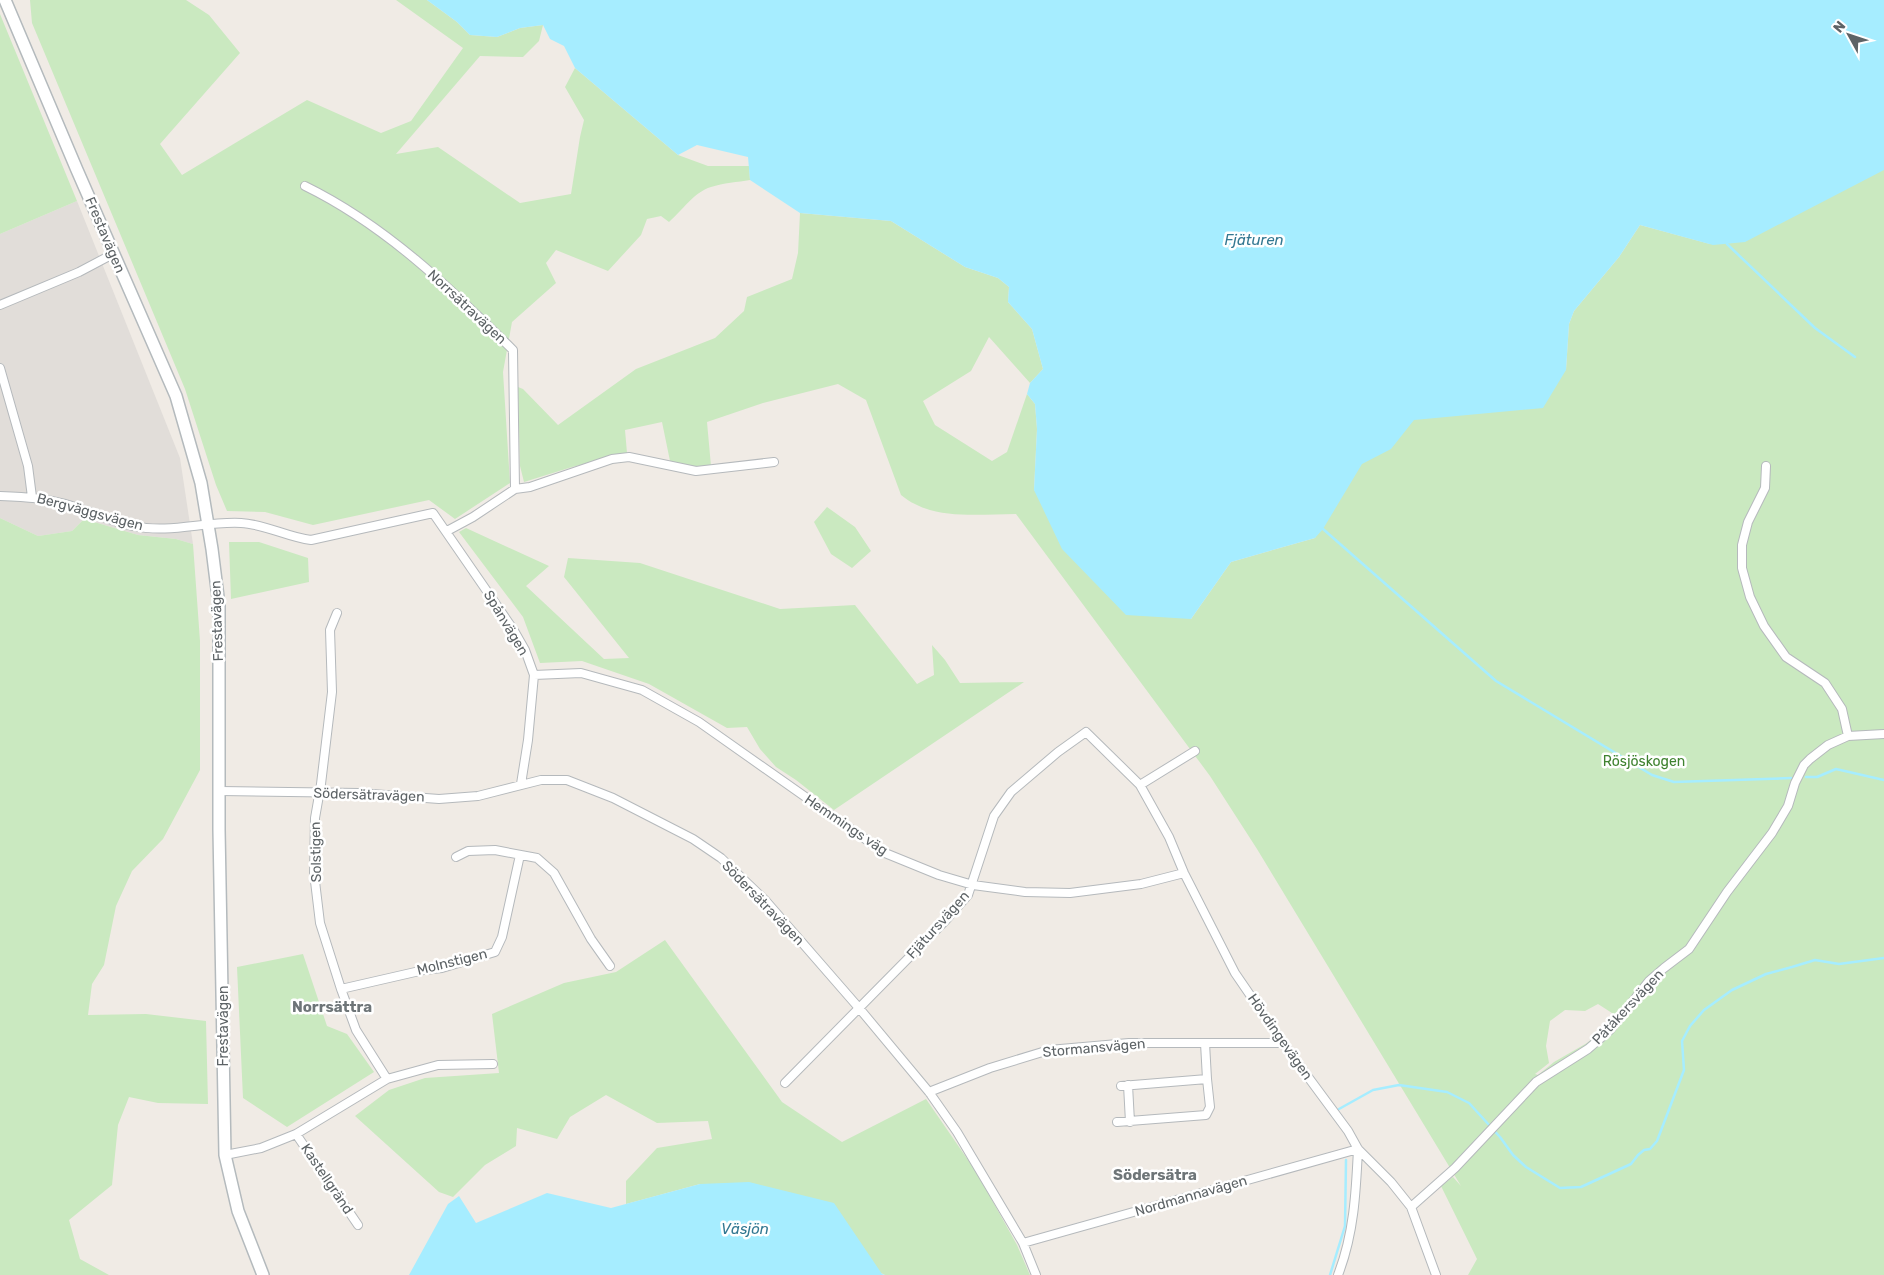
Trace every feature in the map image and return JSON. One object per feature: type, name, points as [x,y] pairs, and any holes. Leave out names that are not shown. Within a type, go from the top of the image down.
[{"type":"street","name":"Frestavägen","points":[[6,0],[113,254],[176,396],[201,482],[209,525],[218,605],[225,1155],[238,1211],[263,1275]]},
{"type":"street","name":"Norrsätravägen","points":[[305,186],[336,202],[369,224],[448,286],[513,350],[515,489]]},
{"type":"street","points":[[0,304],[79,272],[113,254]]},
{"type":"street","points":[[0,368],[28,466],[32,497]]},
{"type":"street","points":[[209,525],[240,523],[264,526],[296,538],[311,540],[433,513],[447,530],[473,517],[515,489],[530,487],[612,459],[629,457],[696,471],[774,462]]},
{"type":"street","points":[[1766,466],[1765,488],[1748,522],[1742,545],[1742,568],[1750,597],[1764,626],[1786,657],[1825,683],[1842,709],[1848,736]]},
{"type":"street","name":"Bergväggsvägen","points":[[0,496],[32,497],[70,505],[134,526],[165,530],[209,525]]},
{"type":"street","name":"Spånvägen","points":[[447,530],[513,629],[525,650],[534,675],[528,740],[520,784]]},
{"type":"street","name":"Solstigen","points":[[337,613],[330,630],[332,692],[314,818],[314,872],[320,923],[341,989],[356,1030],[387,1079]]},
{"type":"street","name":"Hemmings väg","points":[[534,675],[581,673],[642,690],[699,722],[885,853],[939,874],[972,884],[1025,892],[1070,893],[1141,884],[1184,872]]},
{"type":"street","name":"Fjätursvägen","points":[[785,1083],[946,920],[968,895],[994,816],[1011,792],[1058,752],[1086,732]]},
{"type":"street","name":"Hövdingevägen","points":[[1086,732],[1140,785],[1169,837],[1184,872],[1235,973],[1282,1043],[1348,1131],[1358,1149],[1391,1182],[1411,1207],[1436,1275]]},
{"type":"street","name":"Påtåkersvägen","points":[[1411,1207],[1456,1168],[1536,1082],[1588,1049],[1610,1030],[1650,981],[1689,949],[1726,892],[1772,833],[1788,806],[1795,783],[1804,765],[1828,745],[1848,736],[1884,734]]},
{"type":"street","points":[[1140,785],[1195,751]]},
{"type":"street","name":"Södersätravägen","points":[[220,791],[358,793],[439,798],[478,796],[541,780],[567,780],[645,814],[693,839],[713,852],[736,871],[765,900],[929,1092],[956,1132],[1023,1243],[1036,1275]]},
{"type":"street","points":[[456,857],[468,851],[495,850],[537,858],[554,873],[591,939],[610,966]]},
{"type":"street","name":"Molnstigen","points":[[341,989],[424,970],[442,968],[494,952],[502,937],[520,855]]},
{"type":"street","name":"Stormansvägen","points":[[929,1092],[990,1068],[1050,1050],[1129,1043],[1282,1043]]},
{"type":"street","points":[[1117,1122],[1206,1115],[1210,1107],[1205,1043]]},
{"type":"street","points":[[225,1155],[260,1148],[296,1134],[387,1079],[438,1065],[494,1064]]},
{"type":"street","points":[[1130,1122],[1125,1086],[1207,1079]]},
{"type":"street","name":"Kastellgränd","points":[[296,1134],[358,1225]]},
{"type":"street","points":[[1338,1275],[1343,1263],[1354,1216],[1358,1149]]},
{"type":"street","name":"Nordmannavägen","points":[[1023,1243],[1358,1149]]},
{"type":"shaded area","points":[[77,201],[180,458],[193,544],[176,539],[138,535],[84,519],[72,531],[38,536],[0,518],[0,234]]},
{"type":"green space","points":[[30,0],[186,0],[209,15],[240,53],[160,144],[182,175],[307,100],[381,133],[411,121],[463,48],[396,0],[427,0],[457,22],[470,35],[497,37],[520,28],[543,25],[539,41],[523,57],[480,56],[396,154],[438,147],[520,203],[571,194],[584,120],[565,87],[575,68],[678,155],[708,166],[749,166],[750,180],[720,184],[705,189],[694,197],[669,222],[661,216],[647,219],[641,235],[608,271],[556,250],[546,263],[556,283],[512,322],[503,372],[510,483],[455,519],[429,500],[313,525],[265,512],[227,511],[216,485],[185,389],[32,23]]},
{"type":"green space","points":[[0,14],[77,201],[0,234]]},
{"type":"green space","name":"Rösjöskogen","points":[[1884,162],[1884,1275],[1468,1275],[1477,1259],[1441,1186],[1453,1177],[1461,1186],[1257,849],[1210,776],[1016,514],[971,515],[941,512],[927,509],[901,495],[866,400],[838,384],[763,403],[707,422],[711,466],[686,466],[670,461],[662,422],[625,430],[627,453],[524,482],[520,466],[518,387],[523,389],[558,425],[636,369],[715,338],[744,311],[747,297],[792,279],[798,253],[800,213],[891,221],[965,267],[998,278],[1009,287],[1008,302],[1032,329],[1043,369],[1030,383],[989,337],[971,371],[923,401],[935,425],[992,461],[1007,452],[1027,394],[1035,404],[1037,429],[1034,490],[1191,619],[1231,562],[1315,538],[1375,424],[1566,370],[1569,324],[1574,311],[1619,257],[1640,225],[1710,244]],"holes":[[[1598,1004],[1612,1013],[1606,1027],[1587,1043],[1554,1062],[1538,1075],[1535,1074],[1549,1063],[1546,1046],[1550,1021],[1565,1010],[1585,1011]]]},
{"type":"green space","points":[[827,507],[855,527],[871,551],[852,568],[831,554],[814,522]]},
{"type":"green space","points":[[0,518],[38,536],[72,531],[84,519],[138,535],[176,539],[193,544],[200,641],[200,770],[163,839],[132,871],[116,906],[104,965],[92,984],[88,1015],[146,1014],[206,1021],[208,1104],[158,1103],[129,1097],[118,1125],[112,1185],[69,1220],[80,1259],[109,1275],[0,1275]]},
{"type":"green space","points":[[466,528],[549,566],[526,586],[604,659],[629,658],[564,577],[568,558],[640,563],[780,609],[855,605],[917,684],[934,675],[932,645],[945,660],[960,683],[1024,682],[834,810],[776,767],[760,749],[747,727],[727,728],[649,684],[582,661],[540,663],[523,617],[459,532]]},
{"type":"green space","points":[[229,542],[259,542],[308,558],[309,582],[231,599]]},
{"type":"green space","points":[[665,940],[782,1102],[842,1142],[926,1099],[977,1173],[1017,1245],[1030,1275],[885,1275],[700,1184],[626,1204],[626,1181],[657,1148],[712,1139],[708,1121],[657,1123],[606,1095],[570,1117],[557,1139],[517,1128],[516,1146],[485,1165],[453,1197],[439,1192],[355,1116],[389,1090],[425,1078],[499,1073],[492,1014],[564,983],[616,972]]},
{"type":"green space","points":[[303,954],[327,1026],[347,1034],[374,1072],[287,1127],[243,1098],[237,967]]},
{"type":"water","name":"Fjäturen","points":[[427,0],[1884,0],[1884,170],[1745,242],[1713,245],[1640,225],[1619,257],[1574,311],[1569,324],[1566,370],[1543,408],[1414,420],[1391,449],[1362,464],[1323,529],[1315,538],[1231,562],[1191,619],[1126,615],[1062,549],[1034,490],[1037,429],[1035,404],[1027,394],[1030,383],[1043,369],[1032,329],[1008,302],[1009,287],[998,278],[965,267],[891,221],[800,213],[750,180],[748,157],[697,145],[678,155],[575,68],[564,46],[550,39],[543,25],[520,28],[497,37],[470,35],[457,22]]},
{"type":"water","name":"Väsjön","points":[[749,1182],[834,1203],[882,1274],[885,1275],[409,1275],[448,1204],[459,1196],[476,1223],[547,1193],[611,1208],[700,1184]]},
{"type":"waterway","points":[[1727,244],[1815,328],[1855,357]]},
{"type":"waterway","points":[[1323,529],[1496,681],[1652,775],[1674,782],[1791,778]]},
{"type":"waterway","points":[[1806,777],[1817,777],[1836,769],[1884,780]]},
{"type":"waterway","points":[[1339,1109],[1373,1090],[1399,1085],[1447,1092],[1469,1103],[1500,1137],[1513,1155],[1526,1167],[1560,1188],[1581,1187],[1631,1164],[1638,1155],[1644,1150],[1650,1149],[1657,1141],[1684,1070],[1682,1041],[1690,1026],[1704,1010],[1732,990],[1766,974],[1815,960],[1839,964],[1884,958]]},
{"type":"waterway","points":[[1330,1275],[1345,1226],[1346,1160]]},
{"type":"district","name":"Norrsättra","points":[[332,1007]]},
{"type":"district","name":"Södersätra","points":[[1155,1175]]}]
